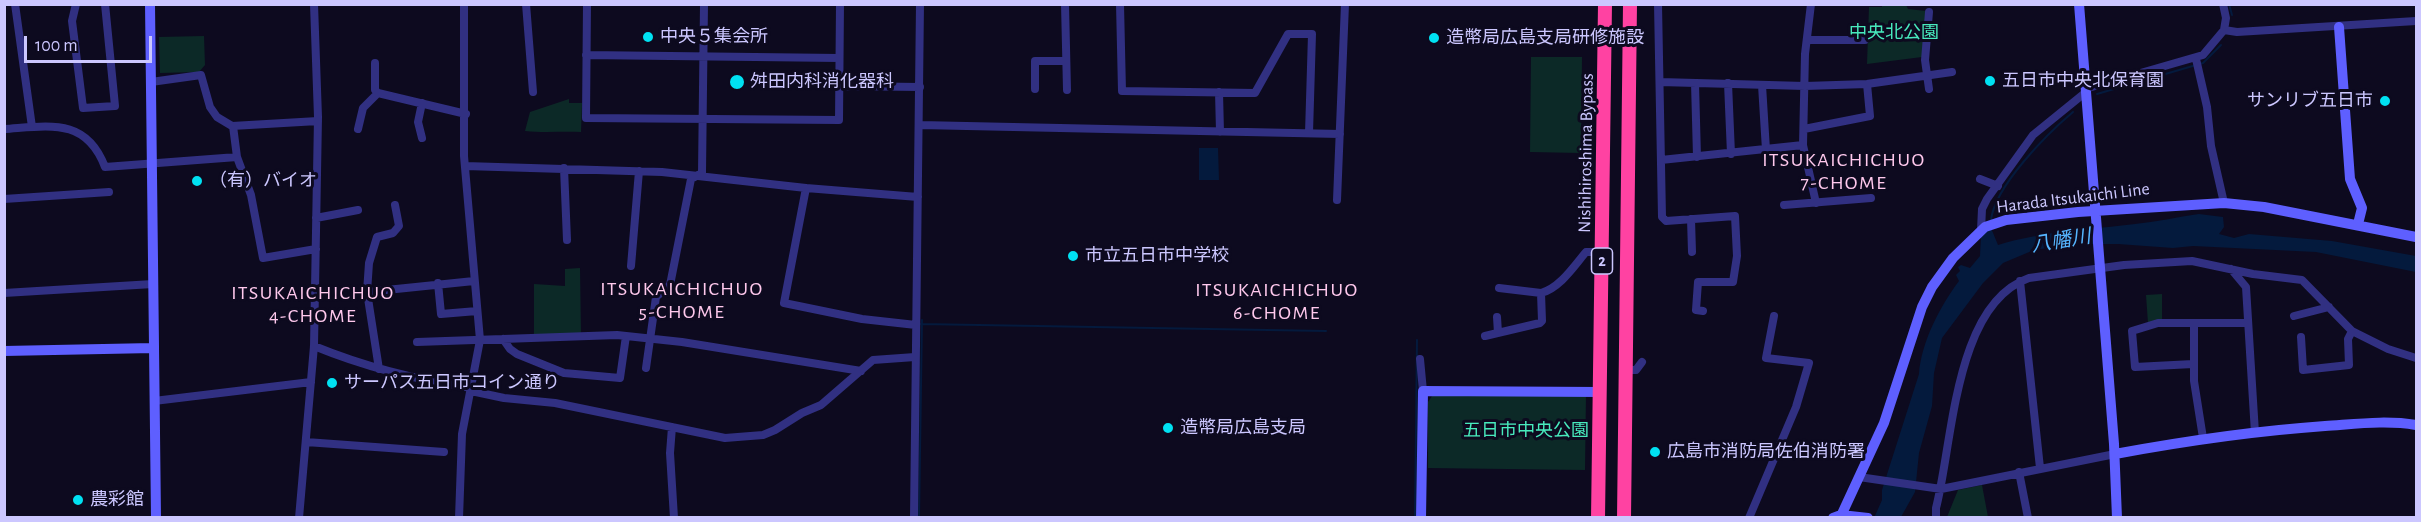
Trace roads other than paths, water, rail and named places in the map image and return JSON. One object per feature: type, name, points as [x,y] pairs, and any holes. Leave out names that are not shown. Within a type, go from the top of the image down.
[{"type":"highway","name":"Nishihiroshima Bypass","points":[[1599,518],[1605,4]]},
{"type":"highway","name":"Nishihiroshima Bypass","points":[[1604,518],[1610,4]]},
{"type":"highway","name":"Nishihiroshima Bypass","points":[[1617,518],[1623,4]]},
{"type":"highway","name":"2","points":[[1624,518],[1630,4]]},
{"type":"street","points":[[15,4],[32,128]]},
{"type":"street","points":[[76,4],[72,21],[83,108],[115,106],[105,4]]},
{"type":"street","points":[[150,4],[156,518]]},
{"type":"street","points":[[299,518],[314,346],[318,121],[314,4]]},
{"type":"street","points":[[459,518],[462,434],[480,340],[465,166],[464,4]]},
{"type":"street","points":[[526,4],[533,92]]},
{"type":"street","points":[[587,4],[586,118],[839,120],[840,4]]},
{"type":"street","points":[[701,175],[704,4]]},
{"type":"street","points":[[914,518],[920,4]]},
{"type":"street","points":[[1065,4],[1067,90]]},
{"type":"street","points":[[1120,4],[1122,91],[1255,93],[1288,34],[1312,34],[1308,133]]},
{"type":"street","points":[[1337,200],[1345,4]]},
{"type":"street","points":[[1658,4],[1662,217],[1666,221],[1735,216],[1737,256],[1733,282],[1698,282],[1696,310],[1703,311]]},
{"type":"street","points":[[1811,4],[1805,54],[1803,145],[1816,203]]},
{"type":"street","points":[[2079,4],[2115,454],[2118,518]]},
{"type":"street","points":[[1983,228],[1982,209],[2033,135],[2086,90],[2197,63],[2224,30],[2226,18],[2223,4]]},
{"type":"street","points":[[1929,12],[1925,50],[1929,88]]},
{"type":"street","points":[[2224,30],[2237,32],[2416,21]]},
{"type":"street","points":[[2339,27],[2350,178],[2362,208],[2358,224]]},
{"type":"street","points":[[1808,40],[1866,40]]},
{"type":"street","points":[[586,55],[839,58]]},
{"type":"street","points":[[1035,89],[1035,61],[1066,61]]},
{"type":"street","points":[[375,63],[375,90],[378,93],[465,114]]},
{"type":"street","points":[[2197,63],[2207,107],[2211,146],[2224,203]]},
{"type":"street","points":[[1660,82],[1805,86],[1867,84],[1952,72]]},
{"type":"street","points":[[151,82],[201,75],[214,112],[222,121],[233,126],[318,121]]},
{"type":"street","points":[[1695,83],[1697,157]]},
{"type":"street","points":[[1728,83],[1731,154]]},
{"type":"street","points":[[1804,129],[1870,116],[1867,84]]},
{"type":"street","points":[[1762,85],[1766,150]]},
{"type":"street","points":[[839,86],[920,87]]},
{"type":"street","points":[[1220,92],[1220,132]]},
{"type":"street","points":[[358,129],[363,108],[378,93]]},
{"type":"street","points":[[422,103],[418,122],[422,138]]},
{"type":"street","points":[[920,125],[1340,134]]},
{"type":"street","points":[[233,126],[237,157],[253,202],[263,258],[316,249]]},
{"type":"street","points":[[4,129],[75,129],[96,149],[105,167],[237,157]]},
{"type":"street","points":[[1661,160],[1803,145]]},
{"type":"street","points":[[465,166],[701,175],[806,188],[918,197]]},
{"type":"street","points":[[564,168],[567,240]]},
{"type":"street","points":[[631,266],[639,171]]},
{"type":"street","points":[[646,368],[648,338],[656,297],[670,285],[691,178],[701,175]]},
{"type":"street","points":[[1980,180],[1998,186]]},
{"type":"street","points":[[806,188],[784,303],[862,319],[916,325]]},
{"type":"street","points":[[4,199],[108,192]]},
{"type":"street","points":[[1784,205],[1871,198]]},
{"type":"street","name":"Harada Itsukaichi Line","points":[[1838,517],[1863,478],[1884,423],[1922,307],[1940,274],[1983,228],[1997,222],[2094,210],[2224,203],[2358,224],[2416,237]]},
{"type":"street","points":[[380,369],[367,292],[369,262],[377,237],[393,233],[399,226],[395,205]]},
{"type":"street","points":[[316,218],[358,210]]},
{"type":"street","points":[[1691,219],[1692,252]]},
{"type":"street","points":[[1499,288],[1541,293],[1549,291],[1586,252],[1602,252]]},
{"type":"street","points":[[1936,518],[1960,384],[1973,344],[1989,308],[2007,288],[2020,281],[2099,263],[2192,261],[2302,280],[2352,331],[2381,346],[2416,358]]},
{"type":"street","points":[[2230,269],[2246,287],[2255,433]]},
{"type":"street","points":[[367,292],[474,281]]},
{"type":"street","points":[[2020,281],[2040,468]]},
{"type":"street","points":[[4,293],[153,284]]},
{"type":"street","points":[[438,284],[441,314],[477,311]]},
{"type":"street","points":[[1485,336],[1542,321],[1541,293]]},
{"type":"street","points":[[2294,316],[2329,307]]},
{"type":"street","points":[[1749,518],[1796,407],[1809,363],[1766,358],[1774,316]]},
{"type":"street","points":[[1497,317],[1498,333]]},
{"type":"street","points":[[2193,364],[2135,367],[2132,331],[2158,324],[2247,322]]},
{"type":"street","points":[[2194,324],[2193,364],[2203,438]]},
{"type":"street","points":[[2301,336],[2303,370],[2314,369],[2349,365],[2348,339],[2352,331]]},
{"type":"street","points":[[503,339],[517,354],[564,372],[620,378],[626,336]]},
{"type":"street","points":[[417,342],[626,336],[861,371]]},
{"type":"street","points":[[314,346],[364,367],[431,382],[504,398],[541,401],[725,438],[763,435],[821,405],[873,360],[915,357]]},
{"type":"street","points":[[4,351],[153,348]]},
{"type":"street","points":[[1420,359],[1423,391],[1421,518]]},
{"type":"street","points":[[1626,370],[1636,370],[1642,363]]},
{"type":"street","points":[[154,401],[310,382]]},
{"type":"street","points":[[1423,391],[1600,392]]},
{"type":"street","points":[[1863,478],[1941,489],[2203,438],[2384,422],[2416,425]]},
{"type":"street","points":[[672,427],[670,453],[674,518]]},
{"type":"street","points":[[306,442],[444,452]]},
{"type":"street","points":[[2019,472],[2028,518]]},
{"type":"street","name":"Harada Itsukaichi Line","points":[[1838,517],[1864,517]]},
{"type":"water","points":[[1199,148],[1218,148],[1219,180],[1199,180]]},
{"type":"water","name":"八幡川","points":[[2199,214],[2223,217],[2224,227],[2219,234],[2234,238],[2249,234],[2332,241],[2416,256],[2416,272],[2316,252],[2118,244],[2075,244],[2034,250],[2003,263],[1983,283],[1942,338],[1934,373],[1932,406],[1919,453],[1915,492],[1901,517],[1874,518],[1882,500],[1882,490],[1919,374],[1923,350],[1939,313],[1959,281],[1956,275],[1960,271],[1958,267],[1961,265],[1970,268],[1980,256],[1981,236],[1991,228],[1998,245],[2049,234]]},
{"type":"waterway","points":[[2229,4],[2232,15]]},
{"type":"waterway","points":[[2097,94],[2203,63],[2221,45]]},
{"type":"waterway","points":[[1991,220],[1995,206],[2012,177],[2050,133],[2073,112]]},
{"type":"waterway","points":[[919,518],[922,320]]},
{"type":"waterway","points":[[921,324],[1326,331]]},
{"type":"waterway","points":[[1415,518],[1417,340]]},
{"type":"place","name":"中央５集会所","points":[[648,37]]},
{"type":"place","name":"造幣局広島支局研修施設","points":[[1434,38]]},
{"type":"place","name":"五日市中央北保育園","points":[[1990,81]]},
{"type":"place","name":"舛田内科消化器科","points":[[737,82]]},
{"type":"place","name":"サンリブ五日市","points":[[2385,101]]},
{"type":"place","name":"（有）バイオ","points":[[197,181]]},
{"type":"place","name":"市立五日市中学校","points":[[1073,256]]},
{"type":"place","name":"サーパス五日市コイン通り","points":[[332,383]]},
{"type":"place","name":"造幣局広島支局","points":[[1168,428]]},
{"type":"place","name":"広島市消防局佐伯消防署","points":[[1655,452]]},
{"type":"place","name":"農彩館","points":[[78,500]]},
{"type":"district","name":"ITSUKAICHICHUO 7-CHOME","points":[[1844,172]]},
{"type":"district","name":"ITSUKAICHICHUO 5-CHOME","points":[[682,300]]},
{"type":"district","name":"ITSUKAICHICHUO 6-CHOME","points":[[1277,302]]},
{"type":"district","name":"ITSUKAICHICHUO 4-CHOME","points":[[313,304]]},
{"type":"park label","name":"中央北公園","points":[[1894,33]]},
{"type":"park label","name":"五日市中央公園","points":[[1526,431]]}]
